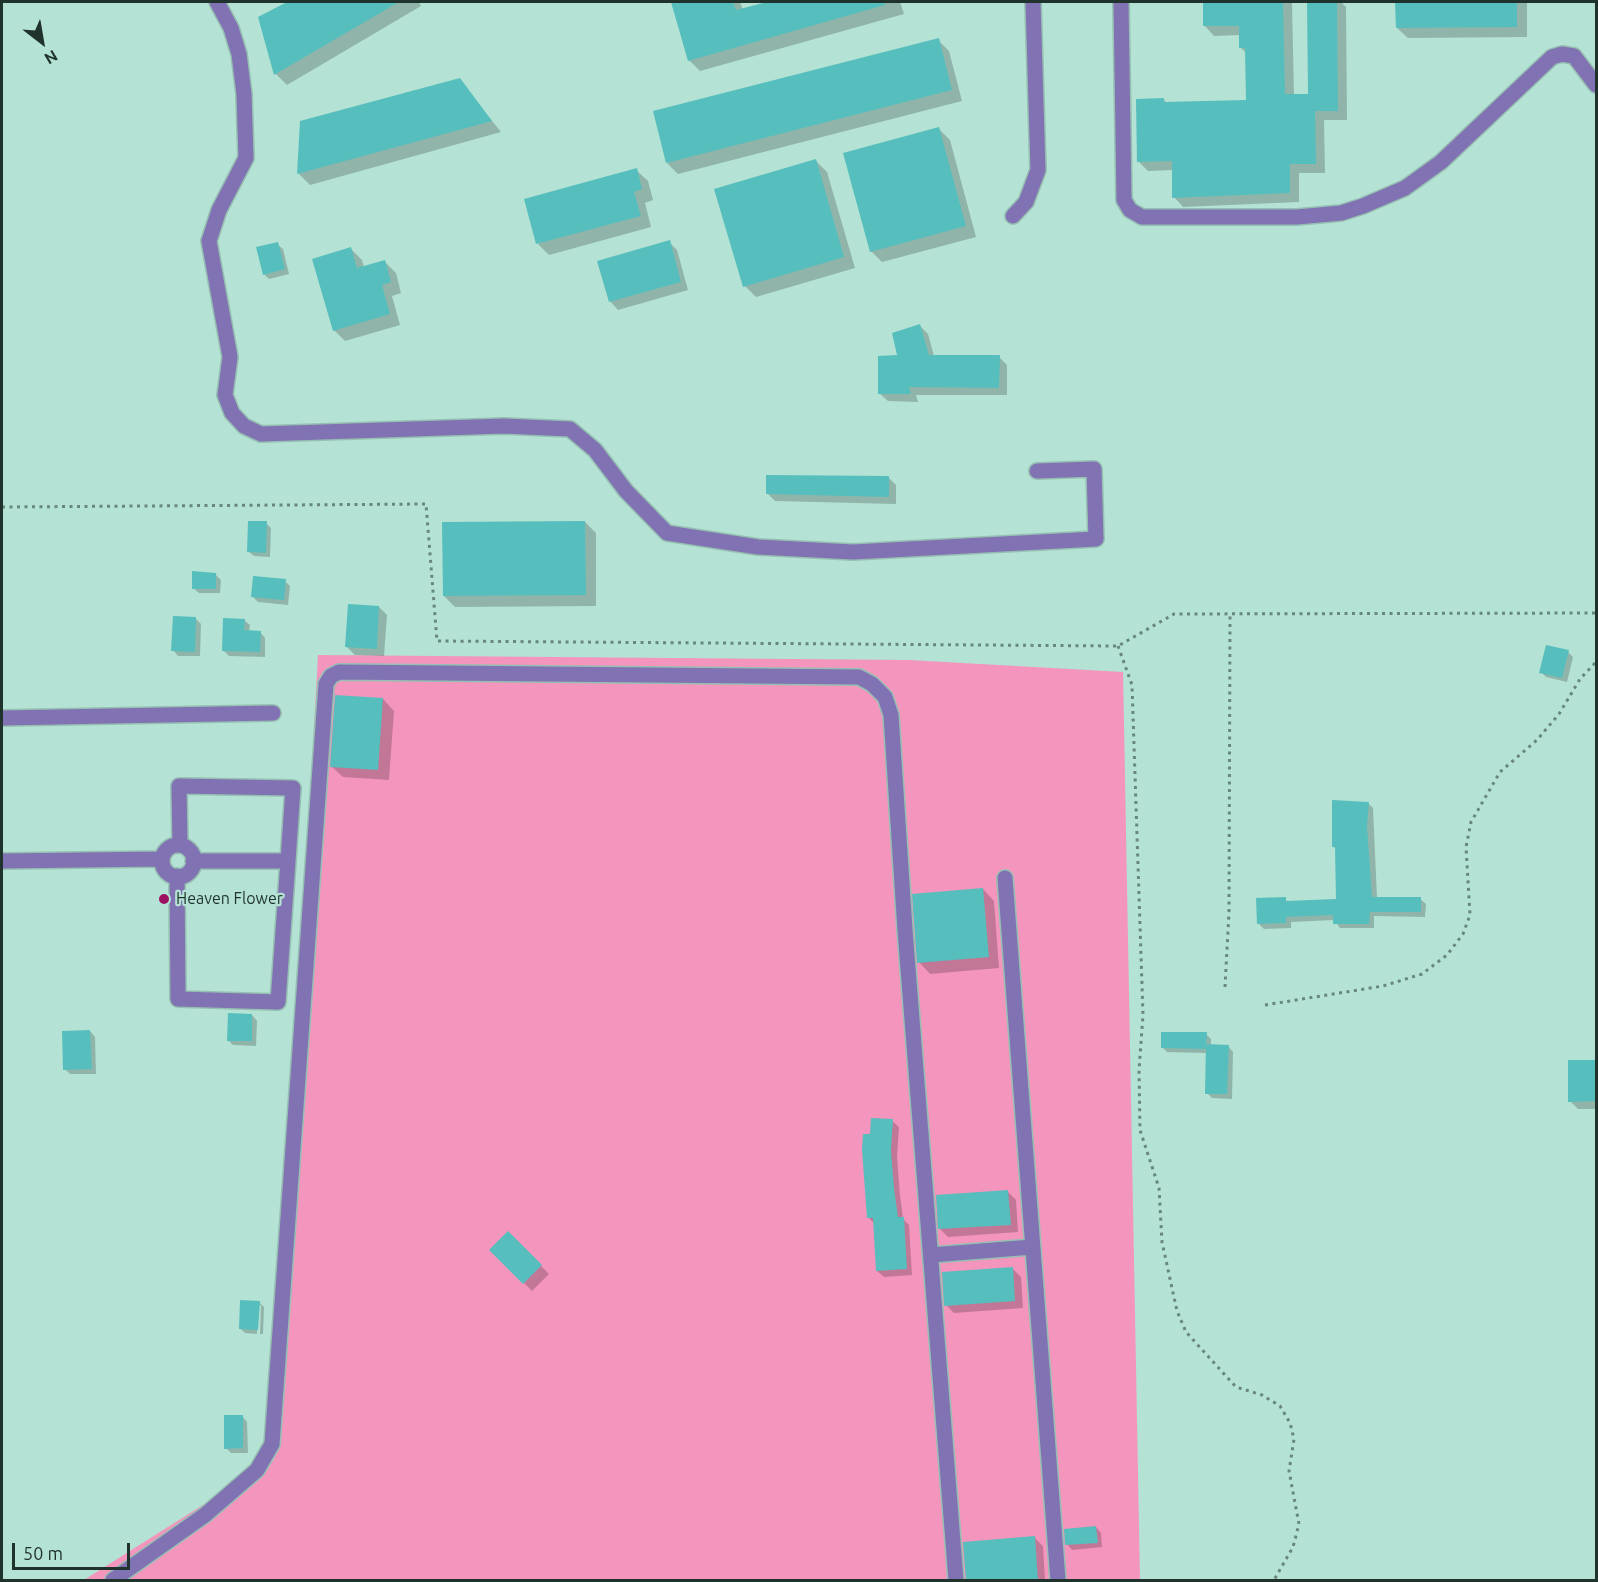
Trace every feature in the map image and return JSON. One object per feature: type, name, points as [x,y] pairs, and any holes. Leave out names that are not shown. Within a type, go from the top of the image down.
[{"type":"street","points":[[217,2],[231,28],[239,54],[244,93],[246,158],[219,210],[209,241],[230,357],[225,394],[232,413],[244,426],[261,434],[504,426],[570,429],[595,450],[626,491],[667,533],[758,547],[841,552],[1096,539],[1094,469],[1037,471]]},
{"type":"street","points":[[1013,216],[1026,201],[1038,171],[1033,2]]},
{"type":"street","points":[[1121,2],[1124,200],[1130,210],[1142,217],[1297,217],[1341,213],[1405,188],[1441,162],[1552,57],[1562,54],[1574,56],[1596,85]]},
{"type":"street","points":[[114,1581],[205,1515],[257,1470],[272,1444],[326,684],[331,676],[339,672],[859,677],[880,690],[891,715],[956,1581]]},
{"type":"street","points":[[2,718],[273,713]]},
{"type":"street","points":[[177,876],[178,999],[278,1002],[293,788],[179,786],[180,845]]},
{"type":"street","points":[[162,859],[170,847],[180,845],[188,849],[193,861]]},
{"type":"street","points":[[2,861],[162,859]]},
{"type":"street","points":[[162,859],[166,871],[177,876],[186,874],[193,861]]},
{"type":"street","points":[[193,861],[288,861]]},
{"type":"street","points":[[1005,878],[1058,1581]]},
{"type":"street","points":[[931,1255],[1032,1246]]},
{"type":"path","points":[[2,507],[426,504],[437,641],[1118,646],[1174,614],[1596,613]]},
{"type":"path","points":[[1225,987],[1229,912],[1230,614]]},
{"type":"path","points":[[1118,646],[1132,685],[1143,1016],[1139,1070],[1140,1130],[1159,1188],[1162,1242],[1177,1311],[1186,1332],[1236,1387],[1262,1395],[1280,1406],[1290,1423],[1294,1439],[1289,1471],[1299,1524],[1293,1547],[1274,1581]]},
{"type":"path","points":[[1265,1005],[1383,986],[1422,974],[1447,955],[1464,934],[1470,915],[1471,894],[1466,847],[1471,822],[1500,772],[1537,740],[1559,714],[1580,680],[1596,662]]},
{"type":"shaded area","points":[[318,655],[909,660],[1123,672],[1140,1580],[84,1580],[274,1460]]},
{"type":"building","points":[[287,2],[399,2],[274,75],[258,17]]},
{"type":"building","points":[[671,2],[733,2],[736,10],[767,2],[885,2],[885,5],[688,61]]},
{"type":"building","points":[[1203,2],[1283,2],[1285,94],[1308,94],[1307,2],[1337,2],[1338,111],[1315,111],[1316,164],[1290,164],[1290,193],[1172,198],[1172,161],[1137,162],[1136,99],[1164,98],[1164,102],[1246,100],[1245,48],[1239,48],[1239,26],[1203,26]]},
{"type":"building","points":[[1395,2],[1517,2],[1517,27],[1396,28]]},
{"type":"building","points":[[939,38],[952,90],[666,163],[653,111]]},
{"type":"building","points":[[460,78],[492,121],[297,174],[300,121]]},
{"type":"building","points":[[939,127],[966,226],[870,252],[843,153]]},
{"type":"building","points":[[816,159],[844,257],[743,287],[714,189]]},
{"type":"building","points":[[637,168],[642,189],[634,192],[641,216],[536,244],[524,199]]},
{"type":"building","points":[[670,240],[681,282],[609,302],[597,261]]},
{"type":"building","points":[[278,242],[285,269],[263,275],[256,247]]},
{"type":"building","points":[[351,247],[357,268],[385,260],[391,282],[382,285],[390,314],[333,331],[312,259]]},
{"type":"building","points":[[920,324],[929,355],[1000,355],[999,388],[909,387],[911,394],[878,394],[878,356],[897,355],[892,333]]},
{"type":"building","points":[[766,475],[889,476],[889,497],[766,494]]},
{"type":"building","points":[[248,521],[267,521],[266,553],[247,552]]},
{"type":"building","points":[[585,521],[586,595],[443,596],[442,522]]},
{"type":"building","points":[[192,571],[216,573],[216,589],[192,589]]},
{"type":"building","points":[[253,576],[286,579],[284,600],[251,597]]},
{"type":"building","points":[[348,604],[379,606],[377,649],[345,647]]},
{"type":"building","points":[[173,616],[196,617],[195,652],[171,651]]},
{"type":"building","points":[[223,618],[245,619],[244,630],[261,631],[260,652],[222,651]]},
{"type":"building","points":[[1546,645],[1569,650],[1562,678],[1539,673]]},
{"type":"building","points":[[335,695],[383,698],[378,770],[330,767]]},
{"type":"building","points":[[1332,800],[1369,802],[1367,826],[1372,897],[1421,897],[1421,912],[1370,912],[1369,924],[1333,924],[1333,915],[1286,917],[1286,923],[1257,924],[1256,898],[1286,897],[1286,901],[1336,899],[1335,847],[1332,847]]},
{"type":"building","points":[[983,888],[989,957],[917,963],[912,894]]},
{"type":"building","points":[[228,1013],[252,1014],[252,1041],[227,1041]]},
{"type":"building","points":[[90,1030],[92,1069],[63,1070],[62,1031]]},
{"type":"building","points":[[1161,1032],[1207,1032],[1206,1049],[1161,1048]]},
{"type":"building","points":[[1206,1044],[1229,1045],[1227,1094],[1205,1094]]},
{"type":"building","points":[[1568,1060],[1596,1060],[1596,1101],[1568,1102]]},
{"type":"building","points":[[871,1118],[893,1119],[891,1150],[894,1188],[898,1217],[904,1217],[907,1269],[876,1271],[873,1218],[867,1218],[862,1150],[863,1134],[870,1134]]},
{"type":"building","points":[[1008,1190],[1011,1225],[938,1229],[936,1195]]},
{"type":"building","points":[[508,1231],[542,1265],[523,1284],[489,1250]]},
{"type":"building","points":[[1013,1267],[1015,1301],[944,1306],[942,1272]]},
{"type":"building","points":[[240,1300],[260,1301],[258,1330],[239,1329]]},
{"type":"building","points":[[224,1415],[243,1415],[243,1448],[224,1449]]},
{"type":"building","points":[[1096,1526],[1098,1543],[1065,1545],[1064,1529]]},
{"type":"building","points":[[1035,1536],[1038,1581],[966,1581],[963,1542]]},
{"type":"place","name":"Heaven Flower","points":[[164,899]]}]
